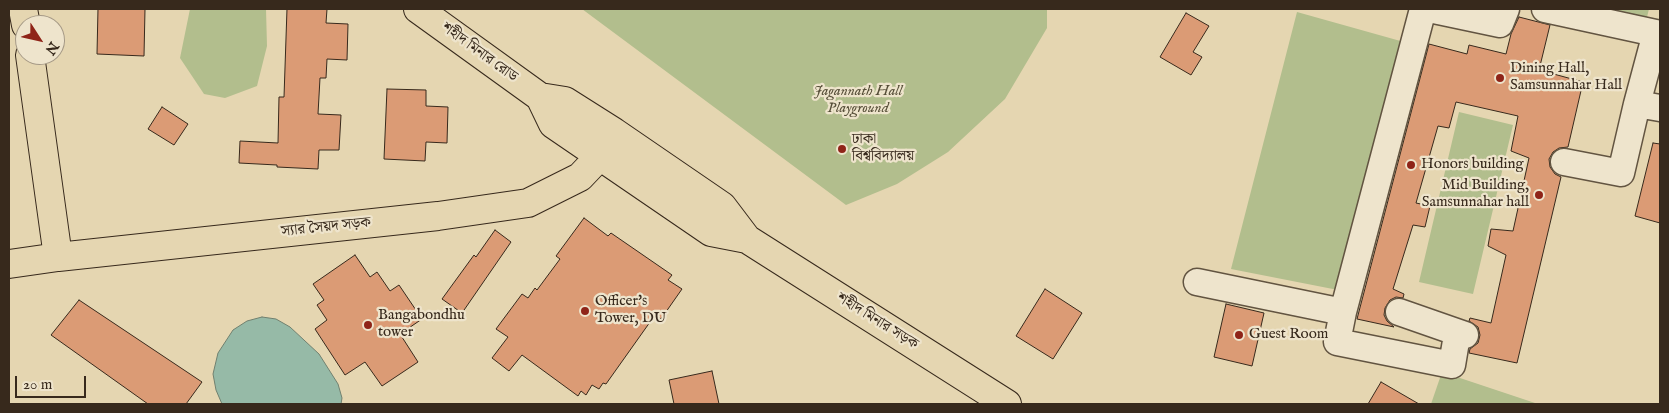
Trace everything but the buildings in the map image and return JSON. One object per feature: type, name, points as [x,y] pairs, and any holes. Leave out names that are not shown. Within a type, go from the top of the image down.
[{"type":"main road","name":"শহীদ মিনার রোড","points":[[418,9],[540,97],[565,101],[614,132]]},
{"type":"main road","points":[[31,65],[58,257]]},
{"type":"main road","points":[[540,97],[552,124],[600,156]]},
{"type":"main road","name":"স্যার সৈয়দ সড়ক","points":[[9,264],[58,257],[438,216],[528,203],[580,177],[600,156],[614,132]]},
{"type":"main road","name":"শহীদ মিনার সড়ক","points":[[614,132],[722,206],[747,239],[1007,404]]},
{"type":"main road","name":"শহীদ মিনার সড়ক","points":[[600,156],[711,232],[747,239]]},
{"type":"street","points":[[1399,312],[1465,335],[1457,335],[1452,365],[1337,342],[1351,303],[1423,9]]},
{"type":"street","points":[[1429,9],[1500,24],[1506,9]]},
{"type":"street","points":[[1545,9],[1658,34],[1649,106],[1621,173],[1564,162]]},
{"type":"street","points":[[1198,282],[1351,303]]},
{"type":"green space","points":[[190,9],[266,9],[267,46],[257,86],[225,98],[204,94],[180,58]]},
{"type":"green space","name":"Jagannath Hall Playground","points":[[582,9],[1047,9],[1047,28],[1005,99],[948,152],[897,184],[846,205]]},
{"type":"green space","points":[[1590,9],[1649,9],[1646,21]]},
{"type":"green space","points":[[1297,12],[1404,42],[1338,290],[1231,269]]},
{"type":"green space","points":[[1459,112],[1513,125],[1473,294],[1419,282]]},
{"type":"green space","points":[[1442,372],[1538,404],[1431,404]]},
{"type":"shaded area","points":[[262,317],[276,319],[290,327],[319,354],[338,384],[342,398],[341,404],[222,404],[216,390],[213,374],[218,353],[233,330],[247,321]]},
{"type":"place","name":"Dining Hall, Samsunnahar Hall","points":[[1500,78]]},
{"type":"place","name":"ঢাকা বিশ্ববিদ্যালয়","points":[[842,149]]},
{"type":"place","name":"Honors building","points":[[1411,165]]},
{"type":"place","name":"Mid Building, Samsunnahar hall","points":[[1539,195]]},
{"type":"place","name":"Officer's Tower, DU","points":[[585,311]]},
{"type":"place","name":"Bangabondhu tower","points":[[368,325]]},
{"type":"place","name":"Guest Room","points":[[1239,335]]}]
